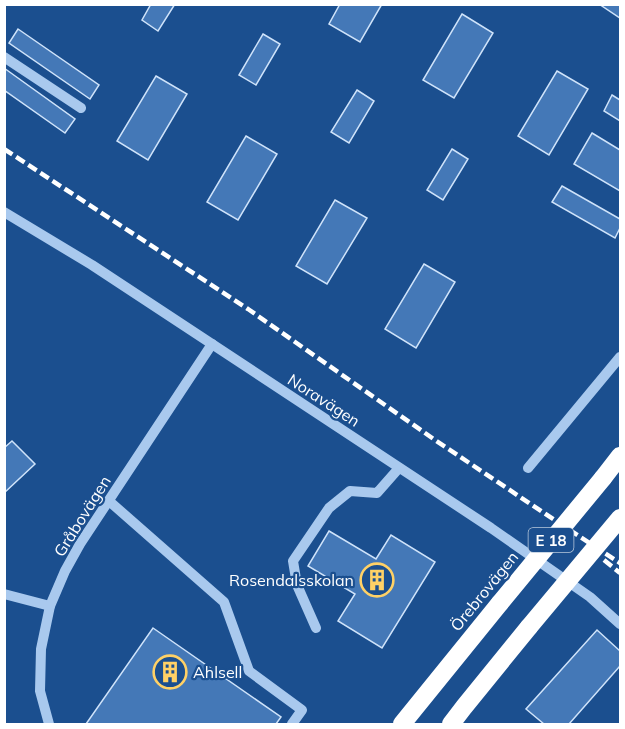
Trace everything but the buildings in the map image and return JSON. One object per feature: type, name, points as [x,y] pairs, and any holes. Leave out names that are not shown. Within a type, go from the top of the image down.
[{"type":"highway","name":"Örebrovägen","points":[[402,724],[621,456]]},
{"type":"highway","name":"E 18","points":[[451,724],[621,518]]},
{"type":"street","points":[[4,57],[81,108]]},
{"type":"street","name":"Noravägen","points":[[4,212],[92,265],[491,528],[590,597],[621,624]]},
{"type":"street","name":"Gråbovägen","points":[[49,724],[40,691],[41,649],[50,606],[65,570],[212,345]]},
{"type":"street","points":[[528,468],[621,357]]},
{"type":"street","points":[[316,628],[297,585],[293,561],[330,508],[351,491],[377,493],[399,468]]},
{"type":"street","points":[[109,501],[224,602],[249,671],[302,710],[292,724]]},
{"type":"street","points":[[4,594],[50,606]]},
{"type":"railway","points":[[4,149],[248,309],[435,440],[620,563]]},
{"type":"railway","points":[[604,560],[620,573]]},
{"type":"place","name":"Rosendalsskolan","points":[[377,580]]},
{"type":"place","name":"Ahlsell","points":[[170,672]]}]
